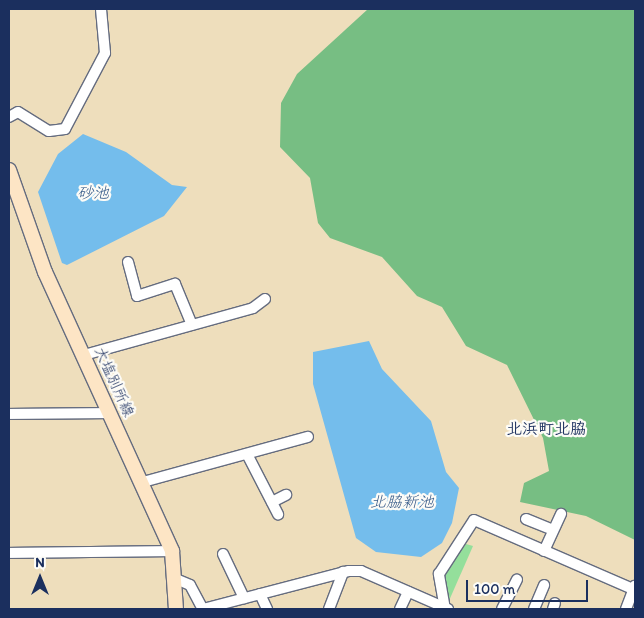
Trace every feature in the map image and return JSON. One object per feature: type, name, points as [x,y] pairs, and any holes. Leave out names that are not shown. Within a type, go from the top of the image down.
[{"type":"main road","name":"大塩別所線","points":[[9,170],[45,272],[143,482],[172,551],[176,579],[176,609]]},
{"type":"street","points":[[9,117],[18,112],[48,131],[65,129],[105,53],[100,9]]},
{"type":"street","points":[[128,262],[137,296],[175,284],[192,325]]},
{"type":"street","points":[[84,355],[253,308],[265,299]]},
{"type":"street","points":[[9,414],[110,414]]},
{"type":"street","points":[[143,482],[308,437]]},
{"type":"street","points":[[247,454],[269,501],[278,514]]},
{"type":"street","points":[[269,501],[286,495]]},
{"type":"street","points":[[544,551],[561,514]]},
{"type":"street","points":[[446,609],[439,574],[474,520],[635,588],[626,609]]},
{"type":"street","points":[[526,520],[553,530]]},
{"type":"street","points":[[9,553],[172,551]]},
{"type":"street","points":[[223,554],[244,598]]},
{"type":"street","points":[[176,579],[190,585],[203,609],[343,572],[361,571],[446,609]]},
{"type":"street","points":[[329,609],[343,572]]},
{"type":"street","points":[[502,609],[517,580]]},
{"type":"street","points":[[534,609],[544,585]]},
{"type":"street","points":[[400,609],[408,592]]},
{"type":"street","points":[[260,594],[267,609]]},
{"type":"green space","points":[[368,9],[635,9],[635,540],[586,516],[520,502],[524,483],[549,471],[543,438],[507,365],[466,346],[442,307],[417,296],[382,257],[330,238],[318,223],[310,178],[280,147],[281,103],[297,74]]},
{"type":"green space","points":[[466,544],[473,546],[448,603],[441,576]]},
{"type":"water","name":"砂池","points":[[83,134],[126,152],[172,185],[187,187],[164,216],[67,265],[62,263],[38,192],[58,154]]},
{"type":"water","name":"北脇新池","points":[[369,341],[382,369],[431,421],[446,472],[459,488],[452,523],[442,543],[421,557],[376,552],[356,538],[313,384],[313,352]]},
{"type":"district","name":"北浜町北脇","points":[[546,429]]}]
